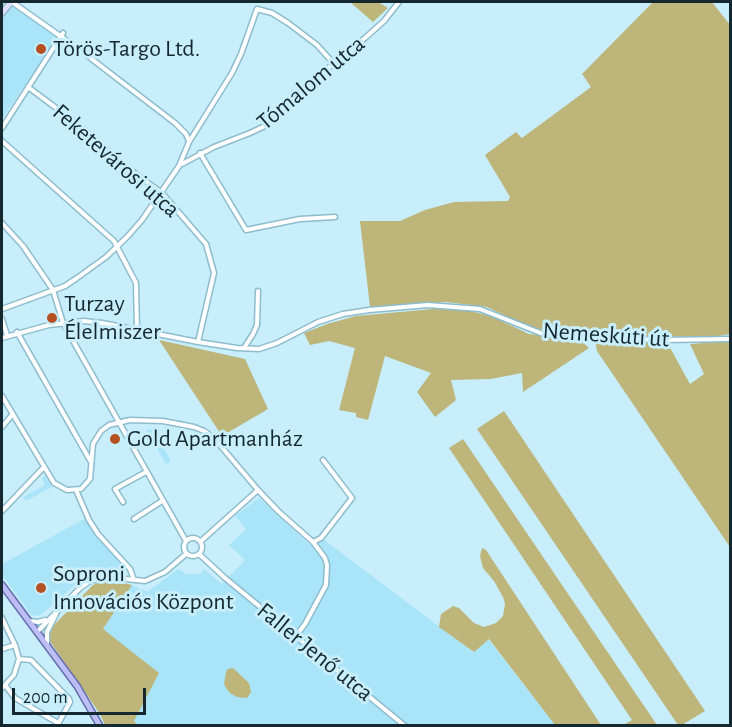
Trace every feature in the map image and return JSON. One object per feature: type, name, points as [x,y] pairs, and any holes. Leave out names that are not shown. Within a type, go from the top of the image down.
[{"type":"main road","points":[[2,12],[11,2]]},
{"type":"main road","points":[[2,585],[89,705],[100,726]]},
{"type":"street","points":[[11,2],[62,35],[175,123],[186,134],[189,142]]},
{"type":"street","name":"Tómalom utca","points":[[179,166],[200,153],[265,126],[305,87],[335,65],[384,21],[399,2]]},
{"type":"street","name":"Tómalom utca","points":[[2,309],[65,286],[91,269],[142,220],[179,166],[189,142],[232,73],[257,9],[272,13],[288,23],[317,45],[335,65]]},
{"type":"street","points":[[2,128],[62,35]]},
{"type":"street","name":"Feketevárosi utca","points":[[28,87],[83,128],[121,163],[162,193],[204,241],[214,273],[198,342]]},
{"type":"street","points":[[2,141],[94,225],[105,232],[117,246],[136,283],[137,330]]},
{"type":"street","points":[[200,153],[246,230],[300,219],[335,217]]},
{"type":"street","points":[[2,223],[23,246],[53,290],[63,322],[186,541]]},
{"type":"street","points":[[244,348],[257,325],[258,291]]},
{"type":"street","name":"Nemeskúti út","points":[[2,338],[17,332],[63,322],[102,323],[198,342],[259,349],[271,346],[300,330],[344,314],[428,305],[480,309],[543,334],[584,338],[730,339]]},
{"type":"street","points":[[2,319],[7,335]]},
{"type":"street","points":[[17,332],[91,462]]},
{"type":"street","points":[[2,396],[54,483],[67,490],[84,487],[90,479],[93,444],[96,438],[101,430],[119,422],[163,421],[204,431],[213,438],[258,490],[313,542],[325,558],[327,580],[314,609],[296,636]]},
{"type":"street","points":[[2,427],[12,415]]},
{"type":"street","points":[[313,542],[321,538],[352,498],[323,460]]},
{"type":"street","points":[[2,508],[44,467]]},
{"type":"street","points":[[123,502],[115,489],[146,472]]},
{"type":"street","points":[[76,490],[98,534],[130,569],[134,580]]},
{"type":"street","points":[[200,542],[258,490]]},
{"type":"street","points":[[134,519],[162,501]]},
{"type":"street","points":[[193,538],[200,542],[202,547],[199,554],[194,557],[186,554],[183,549],[186,541],[193,538]]},
{"type":"street","points":[[37,632],[80,588],[98,578],[145,580],[156,577],[186,554]]},
{"type":"street","name":"Faller Jenő utca","points":[[199,554],[221,575],[405,726]]},
{"type":"street","points":[[29,621],[43,622],[58,611]]},
{"type":"street","points":[[47,645],[49,627],[58,611]]},
{"type":"street","points":[[2,618],[19,659],[14,675],[3,687],[15,698],[57,724],[70,702],[31,660],[19,659]]},
{"type":"street","points":[[37,632],[49,627]]},
{"type":"street","points":[[2,649],[15,645]]},
{"type":"shaded area","points":[[2,2],[11,2],[58,37],[2,119]]},
{"type":"shaded area","points":[[350,2],[378,2],[388,8],[373,22]]},
{"type":"shaded area","points":[[653,2],[712,2],[730,25],[730,334],[712,337],[579,335],[532,328],[487,307],[446,302],[370,307],[360,221],[400,221],[425,210],[454,202],[508,201],[510,197],[485,155],[516,132],[522,138],[591,87],[582,74]]},
{"type":"shaded area","points":[[433,309],[466,310],[491,316],[529,334],[580,340],[589,348],[523,392],[522,373],[491,379],[451,380],[456,400],[435,417],[417,392],[431,373],[385,356],[368,420],[356,417],[356,413],[339,410],[355,348],[329,341],[310,345],[304,333],[356,316]]},
{"type":"shaded area","points":[[159,340],[245,359],[268,409],[222,436]]},
{"type":"shaded area","points":[[595,341],[668,344],[690,384],[704,374],[690,344],[730,341],[730,547],[597,351]]},
{"type":"shaded area","points":[[504,411],[705,711],[682,725],[678,725],[477,429]]},
{"type":"shaded area","points":[[153,429],[171,461],[166,464],[146,430]]},
{"type":"shaded area","points":[[463,439],[657,725],[623,725],[632,720],[449,448]]},
{"type":"shaded area","points":[[45,475],[52,487],[26,501],[23,497],[45,485],[42,478]]},
{"type":"shaded area","points":[[259,498],[310,545],[323,539],[473,652],[488,639],[555,725],[138,725],[134,722],[103,629],[132,585],[147,592],[178,569],[187,574],[200,574],[204,569],[222,584],[245,560],[229,545],[246,529],[235,516]]},
{"type":"shaded area","points":[[84,519],[125,568],[124,572],[92,574],[80,580],[41,615],[32,616],[2,575],[2,564]]},
{"type":"shaded area","points":[[482,548],[486,550],[601,725],[555,725],[489,639],[474,652],[439,627],[441,614],[453,606],[459,608],[474,623],[484,627],[496,623],[503,616],[505,604],[503,597],[483,568],[480,556]]},
{"type":"shaded area","points":[[102,581],[132,585],[103,629],[159,673],[134,721],[138,725],[105,725],[100,714],[49,640],[51,628],[93,585]]},
{"type":"shaded area","points":[[233,668],[249,683],[251,692],[247,698],[237,697],[230,693],[224,684],[226,672]]},
{"type":"place","name":"Törös-Targo Ltd.","points":[[41,49]]},
{"type":"place","name":"Turzay Élelmiszer","points":[[52,318]]},
{"type":"place","name":"Gold Apartmanház","points":[[115,439]]},
{"type":"place","name":"Soproni Innovációs Központ","points":[[41,588]]}]
